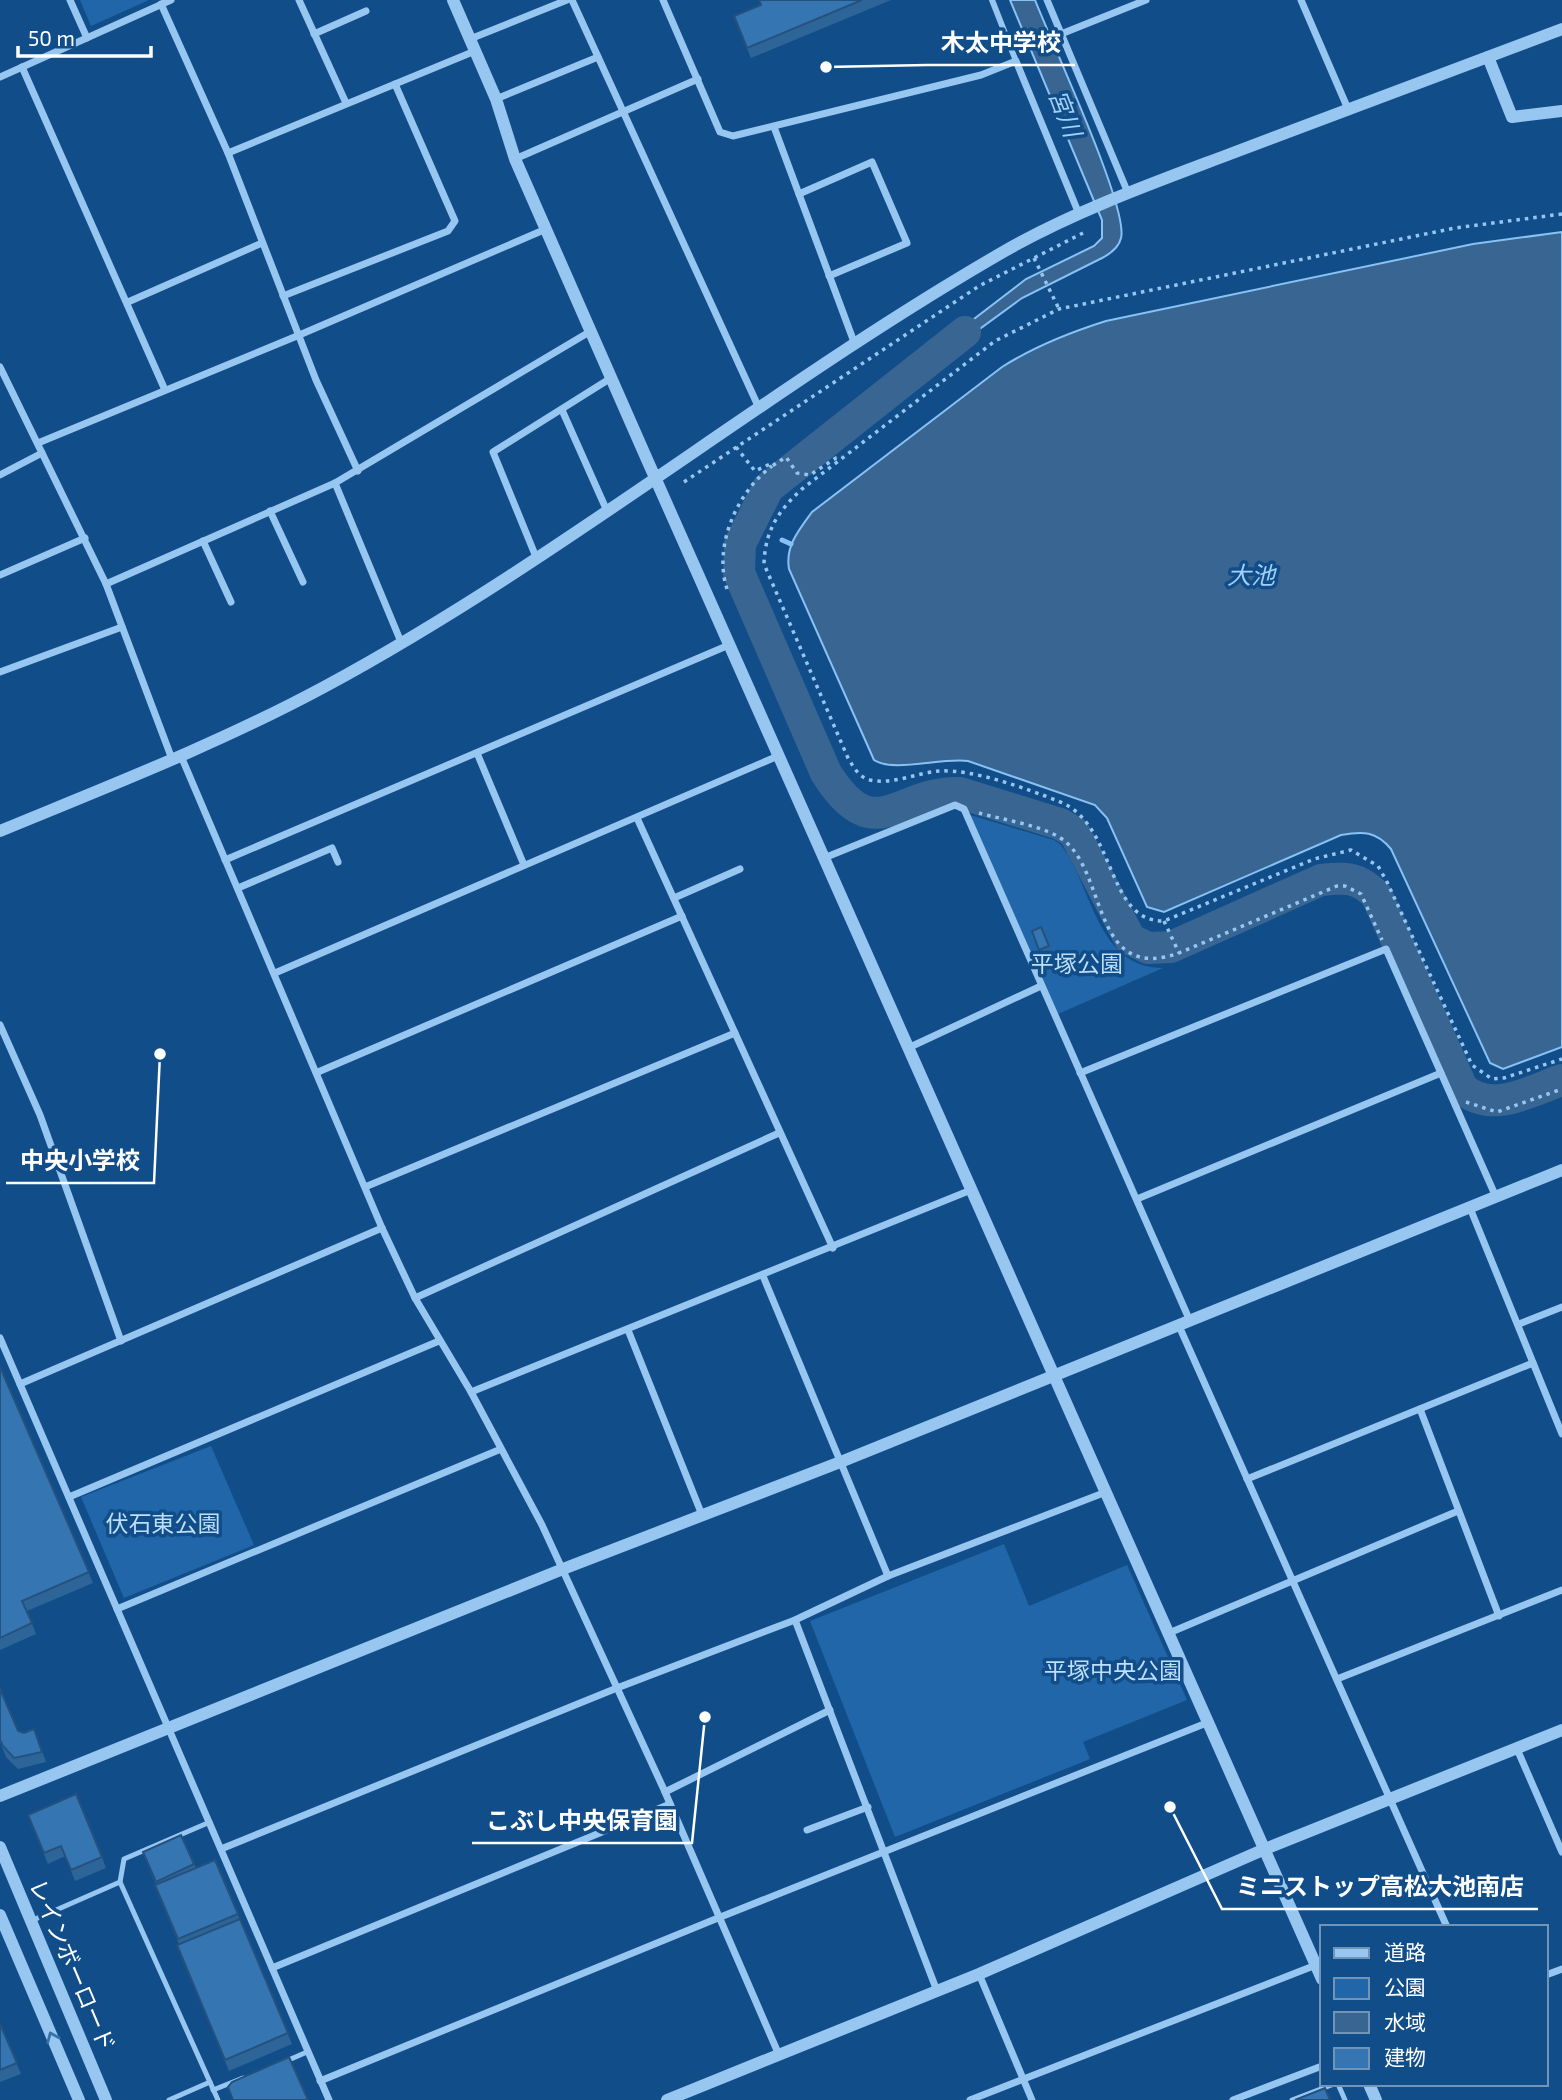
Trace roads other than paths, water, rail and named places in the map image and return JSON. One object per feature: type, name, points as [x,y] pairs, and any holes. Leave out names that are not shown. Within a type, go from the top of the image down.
[{"type":"street","points":[[70,0],[86,38]]},
{"type":"street","points":[[0,77],[171,0]]},
{"type":"street","points":[[299,0],[346,103]]},
{"type":"street","points":[[453,0],[496,99],[515,159],[611,378],[1320,1974]]},
{"type":"street","points":[[228,153],[395,84],[570,0],[624,111],[759,408]]},
{"type":"street","points":[[663,0],[720,132],[733,136],[981,75],[1016,61]]},
{"type":"street","points":[[992,0],[1083,213]]},
{"type":"street","points":[[1047,0],[1124,195]]},
{"type":"street","points":[[1061,34],[1146,0]]},
{"type":"street","points":[[1301,0],[1348,109]]},
{"type":"street","points":[[161,4],[228,153],[298,336],[358,471]]},
{"type":"street","points":[[314,34],[366,11]]},
{"type":"street","points":[[0,831],[177,758],[323,688],[401,642],[656,480],[854,342],[1011,248],[1124,195],[1562,29]]},
{"type":"street","points":[[496,99],[598,57]]},
{"type":"street","points":[[1488,57],[1512,117],[1562,111]]},
{"type":"street","points":[[22,67],[165,390]]},
{"type":"street","points":[[515,159],[698,79]]},
{"type":"street","points":[[283,296],[449,231],[455,221],[395,84]]},
{"type":"street","points":[[774,127],[854,342]]},
{"type":"street","points":[[799,194],[872,162],[906,243],[830,276]]},
{"type":"street","points":[[38,443],[298,336],[546,229]]},
{"type":"street","points":[[128,302],[262,243]]},
{"type":"street","points":[[106,584],[335,483],[591,331]]},
{"type":"street","points":[[0,367],[106,584],[177,758],[238,888],[382,1228],[415,1298],[471,1392],[563,1569],[665,1791],[779,2055]]},
{"type":"street","points":[[536,557],[493,452],[611,378]]},
{"type":"street","points":[[562,410],[607,511]]},
{"type":"street","points":[[0,475],[42,453]]},
{"type":"street","points":[[335,483],[401,642]]},
{"type":"street","points":[[270,511],[303,582]]},
{"type":"street","points":[[0,575],[85,538]]},
{"type":"street","points":[[203,541],[231,602]]},
{"type":"street","points":[[0,672],[122,627]]},
{"type":"street","points":[[225,860],[729,645]]},
{"type":"street","points":[[477,753],[524,866]]},
{"type":"street","points":[[275,973],[778,756]]},
{"type":"street","points":[[824,858],[955,805],[964,809],[1137,1199],[1247,1479],[1446,1925]]},
{"type":"street","points":[[637,817],[833,1248]]},
{"type":"street","points":[[238,888],[332,848],[338,862]]},
{"type":"street","points":[[674,898],[740,869]]},
{"type":"street","points":[[318,1072],[682,916]]},
{"type":"street","points":[[1080,1073],[1385,949],[1496,1197]]},
{"type":"street","points":[[908,1048],[1041,986]]},
{"type":"street","points":[[0,1025],[40,1115],[121,1341]]},
{"type":"street","points":[[365,1187],[735,1033]]},
{"type":"street","points":[[1137,1199],[1441,1073]]},
{"type":"street","points":[[415,1298],[779,1133]]},
{"type":"street","points":[[0,1796],[563,1569],[843,1461],[1562,1170]]},
{"type":"street","points":[[471,1392],[971,1190]]},
{"type":"street","points":[[1470,1208],[1562,1434]]},
{"type":"street","points":[[20,1384],[382,1228]]},
{"type":"street","points":[[763,1276],[843,1461],[888,1576]]},
{"type":"street","points":[[1518,1324],[1562,1307]]},
{"type":"street","points":[[628,1330],[702,1516]]},
{"type":"street","points":[[0,1338],[328,2100]]},
{"type":"street","points":[[69,1497],[439,1341]]},
{"type":"street","points":[[1247,1479],[1533,1363]]},
{"type":"street","points":[[1420,1409],[1499,1616]]},
{"type":"street","points":[[117,1609],[501,1448]]},
{"type":"street","points":[[221,1849],[617,1688],[795,1620],[888,1576],[1106,1492]]},
{"type":"street","points":[[1170,1633],[1458,1511]]},
{"type":"street","points":[[1337,1679],[1562,1590]]},
{"type":"street","points":[[795,1620],[886,1851],[937,1991]]},
{"type":"street","points":[[665,1791],[830,1710]]},
{"type":"street","points":[[320,2081],[718,1918],[1209,1722]]},
{"type":"street","points":[[667,2100],[699,2094],[779,2055],[979,1974],[1265,1849],[1562,1730]]},
{"type":"street","points":[[1517,1749],[1562,1851]]},
{"type":"street","points":[[272,1968],[670,1804]]},
{"type":"street","points":[[807,1830],[868,1807]]},
{"type":"street","name":"レインボーロード","points":[[0,1847],[106,2100]]},
{"type":"street","name":"レインボーロード","points":[[0,1915],[79,2100]]},
{"type":"street","points":[[970,2100],[1316,1965]]},
{"type":"street","points":[[979,1974],[1032,2100]]},
{"type":"street","points":[[1233,2100],[1320,2067]]},
{"type":"lane","points":[[210,1822],[124,1859],[120,1882],[218,2100]]},
{"type":"lane","points":[[31,1921],[120,1882]]},
{"type":"lane","points":[[272,2066],[307,2052]]},
{"type":"lane","points":[[213,2090],[248,2076]]},
{"type":"lane","points":[[169,2100],[210,2082]]},
{"type":"lane","points":[[1292,2100],[1330,2086]]},
{"type":"water","name":"宮川","points":[[1010,0],[1035,0],[1101,160],[1120,221],[1121,238],[1112,252],[1022,298],[933,363],[927,355],[1026,279],[1094,246],[1102,238],[1102,220]]},
{"type":"water","name":"大池","points":[[1562,232],[1562,1047],[1503,1069],[1490,1063],[1391,849],[1374,836],[1363,833],[1341,835],[1164,912],[1147,907],[1107,818],[1095,805],[968,761],[893,765],[874,760],[789,569],[791,546],[812,512],[1002,367],[1039,346],[1078,330],[1106,321],[1473,244]]},
{"type":"waterway","points":[[965,332],[768,488],[740,544],[739,573],[826,773],[843,796],[859,809],[874,813],[938,794],[960,793],[1060,824],[1074,832],[1130,939],[1148,948],[1171,947],[1321,880],[1345,879],[1358,882],[1377,896],[1462,1088],[1473,1096],[1498,1100],[1562,1080]]},
{"type":"waterway","points":[[747,528],[757,531]]},
{"type":"waterway","points":[[782,540],[791,544]]},
{"type":"place","name":"木太中学校","points":[[826,67]]},
{"type":"place","name":"中央小学校","points":[[160,1054]]},
{"type":"place","name":"こぶし中央保育園","points":[[705,1717]]},
{"type":"place","name":"ミニストップ高松大池南店","points":[[1170,1807]]},
{"type":"park label","name":"平塚公園","points":[[1077,963]]},
{"type":"park label","name":"伏石東公園","points":[[163,1523]]},
{"type":"park label","name":"平塚中央公園","points":[[1113,1670]]}]
